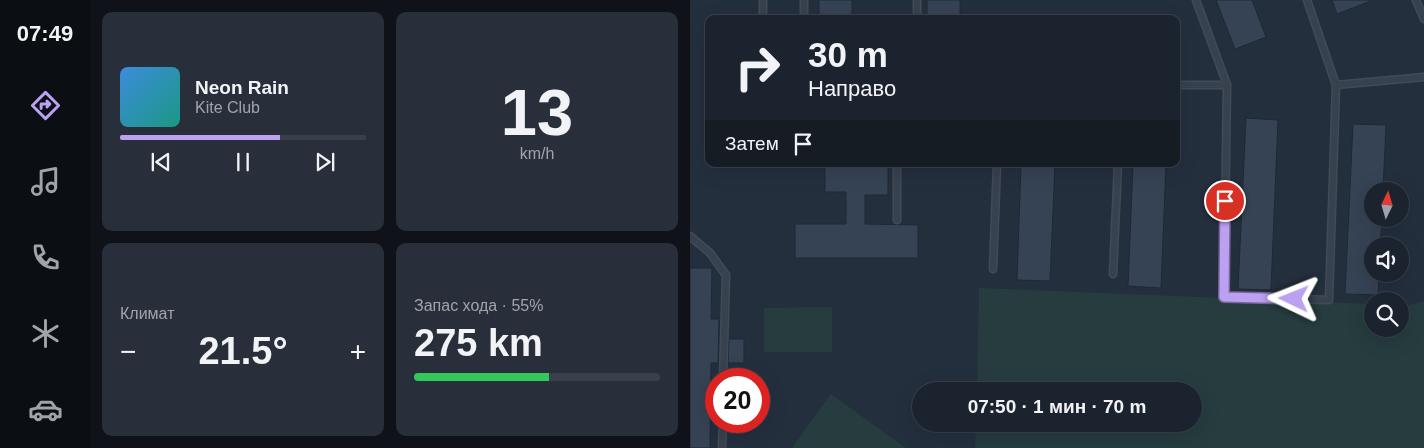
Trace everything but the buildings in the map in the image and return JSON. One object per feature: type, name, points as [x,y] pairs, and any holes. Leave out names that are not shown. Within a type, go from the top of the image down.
[{"type":"lane","points":[[763,0],[763,15]]},
{"type":"lane","points":[[804,0],[804,15]]},
{"type":"lane","points":[[917,0],[917,15]]},
{"type":"lane","points":[[1196,0],[1227,85],[1224,297],[1329,300],[1336,85],[1307,0]]},
{"type":"lane","points":[[1416,0],[1424,19]]},
{"type":"lane","points":[[1336,85],[1424,77]]},
{"type":"lane","points":[[1180,85],[1227,85]]},
{"type":"lane","points":[[897,167],[897,220]]},
{"type":"lane","points":[[993,269],[997,167]]},
{"type":"lane","points":[[1112,274],[1118,167]]},
{"type":"lane","points":[[690,236],[710,253],[726,275],[723,368]]},
{"type":"lane","points":[[722,448],[723,433]]},
{"type":"green space","points":[[979,288],[1364,304],[1364,337],[1409,337],[1409,305],[1424,301],[1424,448],[975,448],[976,432],[1202,432],[1202,382],[977,382]]},
{"type":"green space","points":[[832,307],[832,352],[764,352],[764,308]]},
{"type":"green space","points":[[831,394],[906,448],[792,448]]},
{"type":"route","points":[[1225,201],[1224,297],[1294,299]]}]
